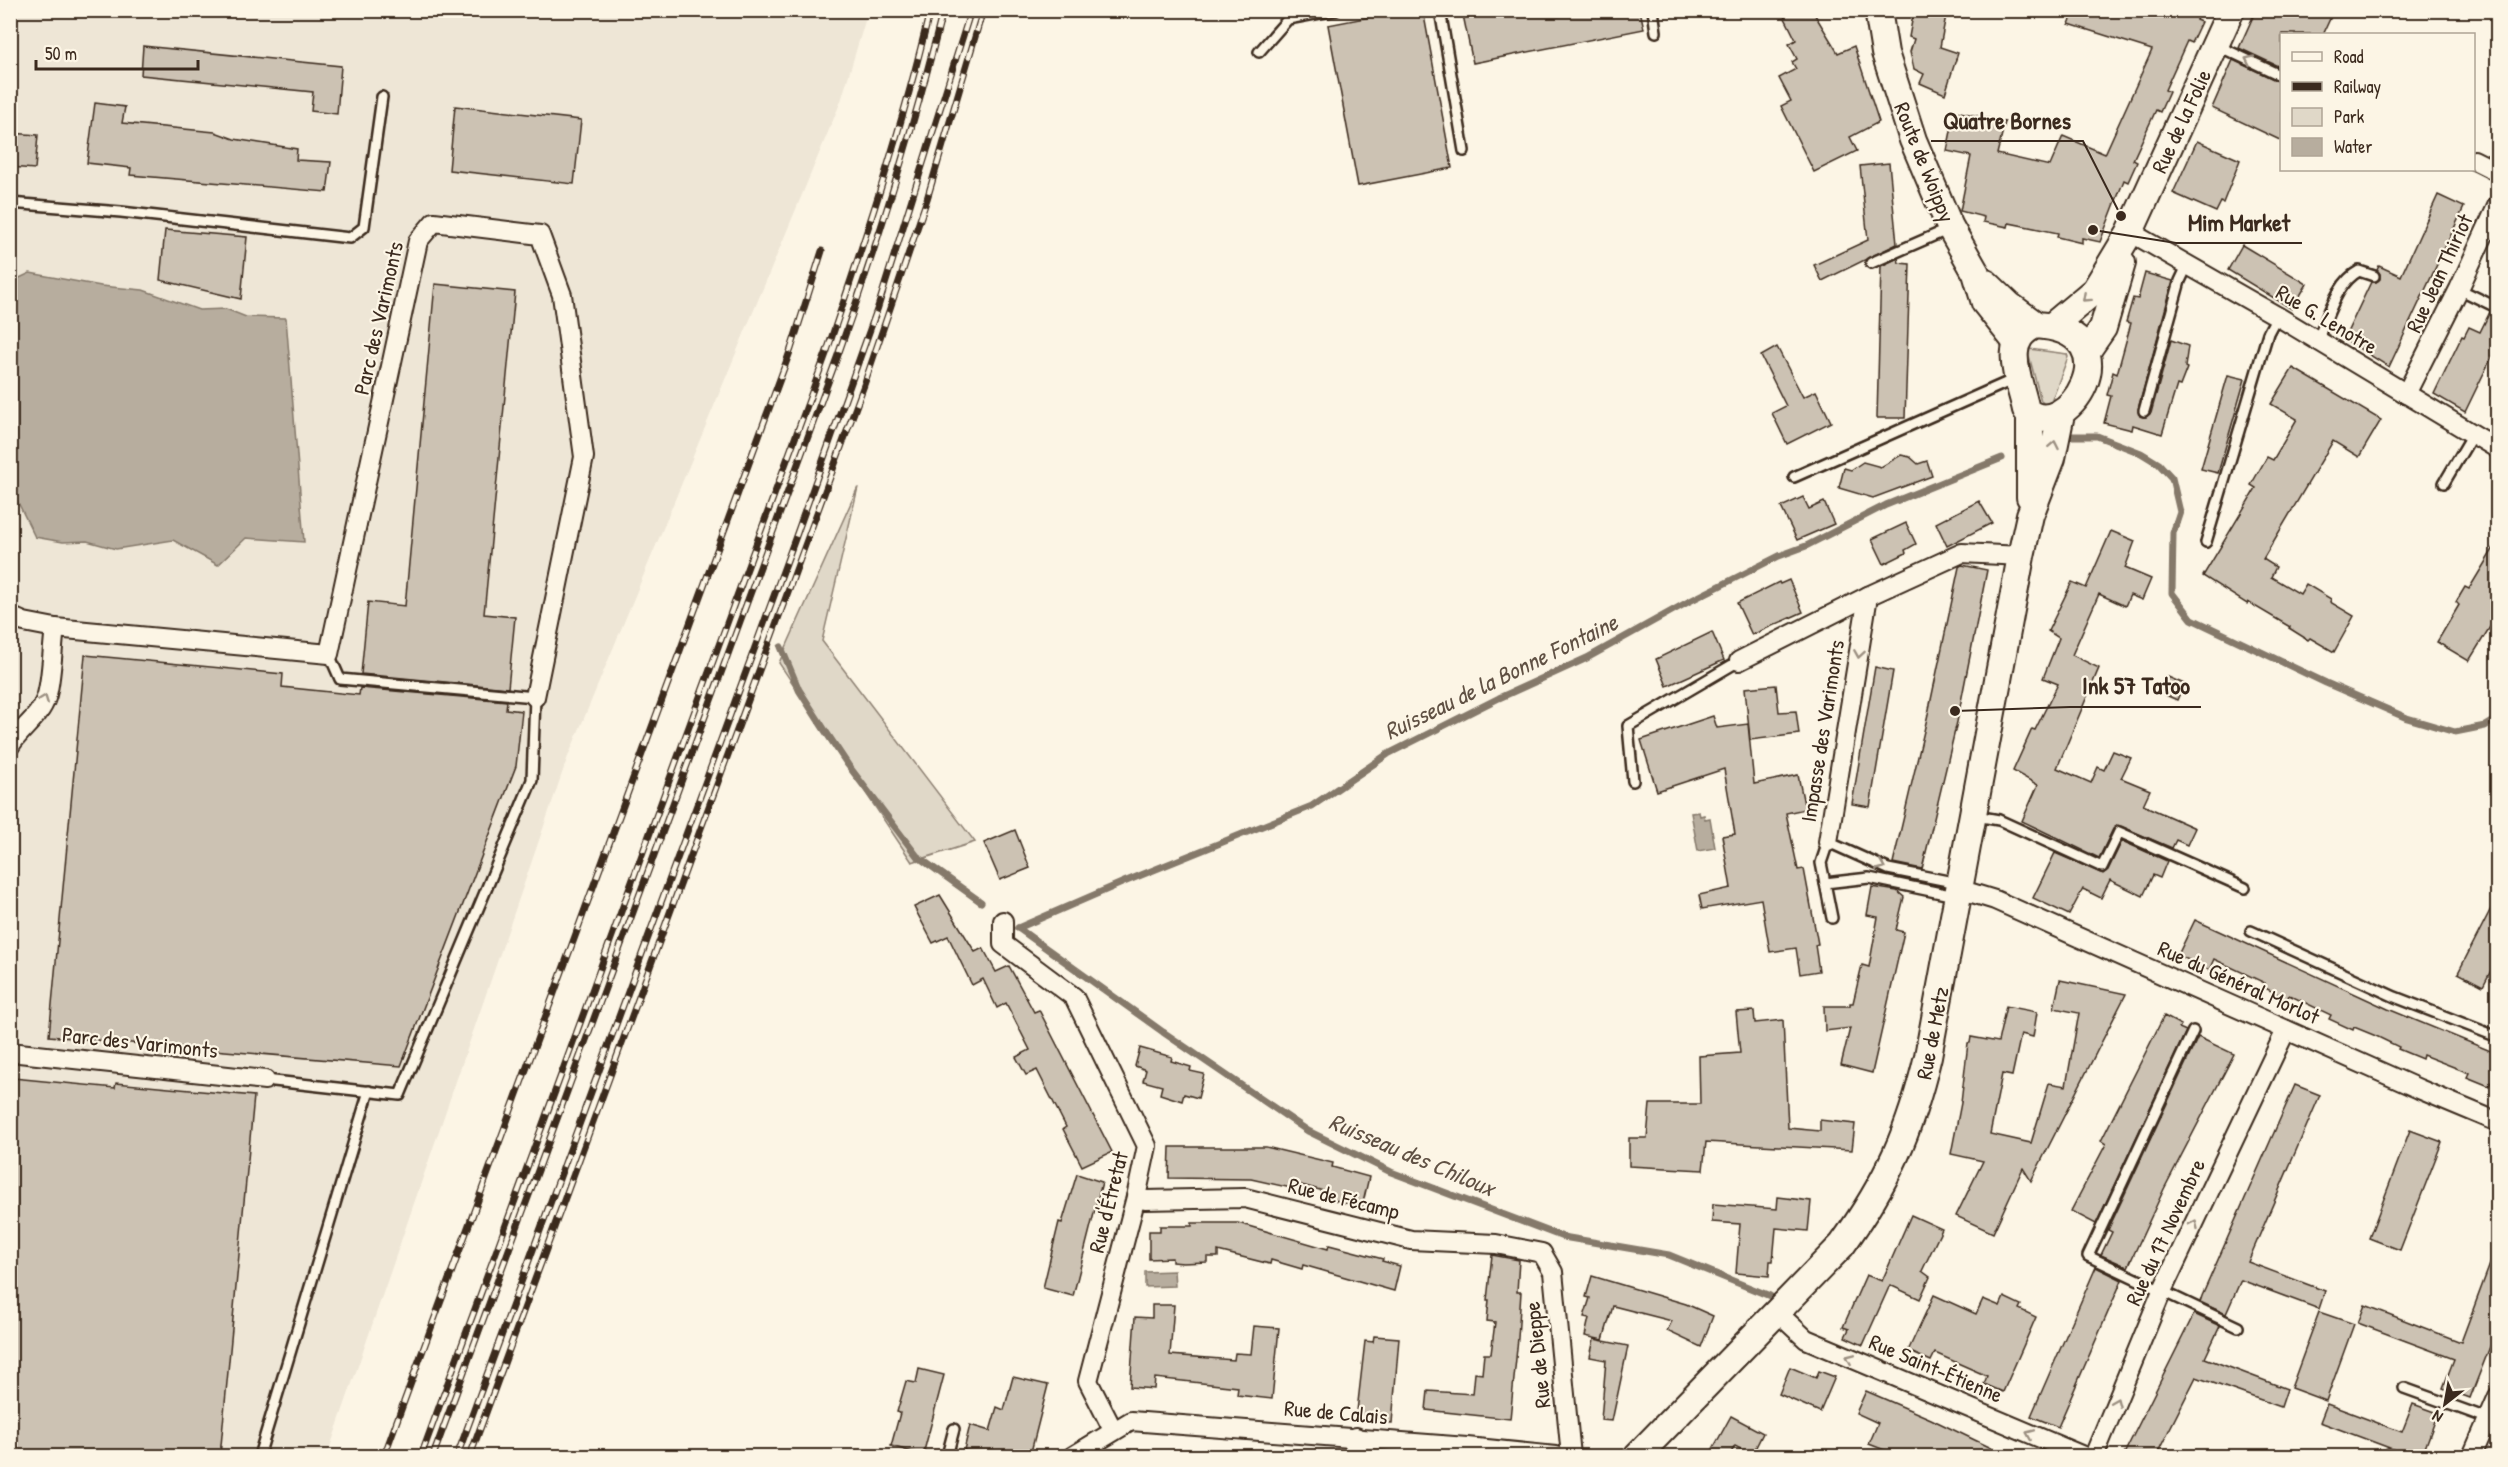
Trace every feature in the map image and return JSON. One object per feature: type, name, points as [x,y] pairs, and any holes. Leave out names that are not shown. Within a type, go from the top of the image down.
[{"type":"street","name":"Route de Woippy","points":[[1878,10],[1885,53],[1913,140],[1951,228],[1976,273],[1985,303],[2016,342]]},
{"type":"street","name":"Rue de la Folie","points":[[2044,325],[2095,290],[2130,232],[2231,10]]},
{"type":"street","points":[[2475,160],[2498,172]]},
{"type":"street","name":"Rue Jean Thiriot","points":[[2406,394],[2459,289],[2498,204]]},
{"type":"street","name":"Parc des Varimonts","points":[[329,654],[418,241],[434,222],[540,235],[562,295],[584,457],[535,697]]},
{"type":"street","name":"Rue de la Folie","points":[[2087,351],[2103,328],[2130,232]]},
{"type":"street","name":"Rue G. Lenotre","points":[[2130,232],[2277,316],[2498,449]]},
{"type":"street","name":"Route de Woippy","points":[[1976,273],[2009,305],[2044,325]]},
{"type":"street","points":[[2044,325],[2068,331],[2080,340],[2087,351],[2089,363],[2083,384],[2070,405],[2054,417],[2037,418],[2026,410],[2013,353],[2021,334],[2044,325]]},
{"type":"street","name":"Rue de Metz","points":[[2030,414],[2030,515]]},
{"type":"street","name":"Rue de Metz","points":[[1637,1456],[1842,1245],[1868,1209],[1905,1137],[1928,1056],[2021,556],[2030,515],[2052,458],[2061,414]]},
{"type":"street","name":"Impasse des Varimonts","points":[[1739,661],[1868,596],[1962,553],[2021,556]]},
{"type":"street","name":"Impasse des Varimonts","points":[[1828,842],[1868,596]]},
{"type":"street","points":[[10,615],[24,622],[55,628],[329,654]]},
{"type":"street","points":[[10,746],[15,737],[39,712],[47,697],[55,628]]},
{"type":"street","name":"Rue du Général Morlot","points":[[1959,891],[1995,900],[2498,1122]]},
{"type":"street","name":"Rue d'Étretat","points":[[1003,921],[1003,944],[1074,997],[1147,1146],[1088,1381],[1113,1430]]},
{"type":"street","name":"Rue du 17 Novembre","points":[[2094,1456],[2162,1291],[2286,1030]]},
{"type":"street","name":"Parc des Varimonts","points":[[10,1052],[265,1080]]},
{"type":"street","name":"Rue de Fécamp","points":[[1136,1197],[1145,1200],[1245,1198],[1411,1240],[1496,1244],[1542,1253]]},
{"type":"street","name":"Rue de Dieppe","points":[[1542,1253],[1553,1272],[1571,1456]]},
{"type":"street","name":"Rue Saint-Étienne","points":[[1778,1313],[1806,1340],[2084,1456]]},
{"type":"street","points":[[2472,1456],[2493,1420],[2498,1396]]},
{"type":"street","name":"Rue de Calais","points":[[1073,1456],[1131,1420],[1356,1437],[1556,1456]]},
{"type":"street","points":[[1354,1456],[1356,1437]]},
{"type":"lane","points":[[1259,52],[1288,18],[1336,10]]},
{"type":"lane","points":[[1440,10],[1464,151]]},
{"type":"lane","points":[[1653,10],[1656,32]]},
{"type":"lane","points":[[2216,45],[2280,75]]},
{"type":"lane","points":[[10,203],[121,212],[350,238],[364,227],[381,97]]},
{"type":"lane","points":[[1871,263],[1951,228]]},
{"type":"lane","points":[[2144,411],[2180,281],[2188,264]]},
{"type":"lane","points":[[2317,340],[2350,275],[2359,271],[2374,276]]},
{"type":"lane","points":[[2459,289],[2498,308]]},
{"type":"lane","points":[[2206,542],[2268,333],[2277,316]]},
{"type":"lane","points":[[1794,477],[2019,377]]},
{"type":"lane","points":[[2444,483],[2473,434]]},
{"type":"lane","points":[[265,1080],[400,1095],[532,780],[535,697],[340,680],[329,654]]},
{"type":"lane","points":[[1633,782],[1628,726],[1739,661]]},
{"type":"lane","points":[[1973,816],[1999,820],[2102,867],[2119,832],[2245,888]]},
{"type":"lane","points":[[1828,842],[1821,863],[1832,918]]},
{"type":"lane","name":"Impasse des Varimonts","points":[[1828,842],[1888,869],[1959,891]]},
{"type":"lane","points":[[1825,883],[1869,878],[1959,891]]},
{"type":"lane","points":[[2251,931],[2395,997],[2498,1037]]},
{"type":"lane","points":[[2193,1030],[2088,1256],[2238,1327]]},
{"type":"lane","points":[[259,1456],[369,1091]]},
{"type":"lane","points":[[2404,1388],[2493,1420]]},
{"type":"lane","points":[[947,1456],[954,1429]]},
{"type":"shaded area","points":[[10,11],[868,11],[841,101],[567,759],[327,1456],[11,1456]]},
{"type":"green space","points":[[2029,349],[2067,354],[2068,357],[2051,402],[2046,405],[2041,401]]},
{"type":"green space","points":[[858,487],[822,641],[975,842],[912,862],[779,663]]},
{"type":"water","points":[[30,273],[101,286],[143,290],[199,310],[226,309],[246,317],[286,318],[304,542],[246,538],[218,565],[173,540],[116,549],[87,541],[63,542],[35,537],[11,488],[14,454],[10,441],[11,282]]},
{"type":"water","points":[[1699,812],[1700,816],[1704,815],[1705,819],[1710,818],[1715,848],[1698,851],[1691,813]]},
{"type":"water","points":[[1174,1271],[1175,1286],[1145,1287],[1145,1272]]},
{"type":"building","points":[[1406,10],[1423,10],[1452,168],[1358,186],[1328,25]]},
{"type":"building","points":[[1462,10],[1557,10],[1558,16],[1584,10],[1640,10],[1644,29],[1473,63]]},
{"type":"building","points":[[1781,10],[1812,10],[1838,53],[1854,46],[1879,122],[1850,137],[1857,151],[1814,172],[1781,106],[1791,101],[1779,78],[1796,69],[1792,62],[1797,59],[1789,44],[1796,40]]},
{"type":"building","points":[[1914,10],[1947,10],[1940,47],[1958,53],[1945,94],[1920,83],[1924,74],[1914,69],[1910,52],[1914,39],[1909,37]]},
{"type":"building","points":[[2075,10],[2201,10],[2196,20],[2201,22],[2191,43],[2187,41],[2165,90],[2169,92],[2160,112],[2156,110],[2133,160],[2137,162],[2128,182],[2124,180],[2100,242],[2082,238],[2082,243],[2057,237],[2058,233],[2009,223],[2008,227],[1983,222],[1984,217],[1960,211],[1971,156],[1947,151],[1955,111],[2005,122],[1997,154],[2050,166],[2063,136],[2105,154],[2152,50],[2069,24]]},
{"type":"building","points":[[2256,10],[2334,10],[2323,33],[2280,33],[2280,67],[2239,48]]},
{"type":"building","points":[[143,46],[341,66],[337,114],[311,111],[313,92],[141,75]]},
{"type":"building","points":[[2233,60],[2280,82],[2280,140],[2212,108]]},
{"type":"building","points":[[95,103],[125,107],[122,123],[215,132],[234,139],[297,149],[296,160],[331,162],[327,192],[130,175],[131,168],[87,163]]},
{"type":"building","points":[[455,106],[581,120],[574,184],[449,170]]},
{"type":"building","points":[[10,133],[38,135],[35,169],[10,167]]},
{"type":"building","points":[[2197,141],[2240,160],[2223,203],[2221,202],[2216,212],[2173,193]]},
{"type":"building","points":[[1889,163],[1897,244],[1822,281],[1814,265],[1868,240],[1860,166]]},
{"type":"building","points":[[2438,195],[2464,207],[2389,367],[2344,339],[2371,282],[2380,279],[2377,270],[2379,266],[2401,276]]},
{"type":"building","points":[[165,230],[247,237],[241,299],[160,280]]},
{"type":"building","points":[[2242,245],[2307,284],[2292,309],[2228,270]]},
{"type":"building","points":[[1898,258],[1899,263],[1910,264],[1905,418],[1877,418],[1881,266]]},
{"type":"building","points":[[2145,273],[2173,281],[2138,409],[2140,416],[2146,417],[2151,413],[2171,340],[2188,346],[2185,367],[2187,368],[2180,386],[2177,385],[2162,434],[2133,425],[2132,430],[2104,423],[2111,396],[2107,395],[2113,372],[2117,374],[2131,323],[2126,322],[2133,298],[2138,299]]},
{"type":"building","points":[[435,284],[515,292],[484,614],[515,617],[508,688],[361,674],[368,602],[405,606]]},
{"type":"building","points":[[2490,312],[2498,315],[2498,344],[2465,412],[2434,394],[2462,336],[2464,337],[2469,327],[2480,332]]},
{"type":"building","points":[[1777,347],[1803,397],[1816,391],[1831,422],[1787,444],[1772,413],[1786,406],[1761,356]]},
{"type":"building","points":[[2293,368],[2381,420],[2359,457],[2333,441],[2263,559],[2276,567],[2271,577],[2300,594],[2306,584],[2354,616],[2334,652],[2310,638],[2308,640],[2203,576],[2256,488],[2251,485],[2267,457],[2273,460],[2297,419],[2271,404]]},
{"type":"building","points":[[2228,375],[2245,379],[2218,473],[2201,469]]},
{"type":"building","points":[[1901,455],[1910,457],[1918,464],[1927,461],[1932,476],[1873,498],[1839,488],[1844,468],[1851,470],[1863,462],[1881,467]]},
{"type":"building","points":[[1803,497],[1809,509],[1824,502],[1834,524],[1797,540],[1781,507]]},
{"type":"building","points":[[1979,501],[1992,523],[1947,546],[1936,523]]},
{"type":"building","points":[[1906,523],[1916,544],[1905,550],[1906,553],[1884,564],[1872,539]]},
{"type":"building","points":[[2111,531],[2135,541],[2125,568],[2151,579],[2142,600],[2130,595],[2125,606],[2099,594],[2072,655],[2099,668],[2057,768],[2091,783],[2098,767],[2104,770],[2113,751],[2131,758],[2121,778],[2150,790],[2143,805],[2195,828],[2187,845],[2176,840],[2172,848],[2118,825],[2113,829],[2099,858],[2022,821],[2038,785],[2013,771],[2032,729],[2035,730],[2058,684],[2043,678],[2059,638],[2048,631],[2072,582],[2086,588]]},
{"type":"building","points":[[2498,541],[2498,614],[2469,661],[2437,642],[2459,605],[2456,602],[2465,587],[2469,589]]},
{"type":"building","points":[[1962,565],[1987,570],[1957,722],[1922,869],[1893,863],[1959,567]]},
{"type":"building","points":[[1789,580],[1803,612],[1752,635],[1737,603],[1779,582],[1780,584]]},
{"type":"building","points":[[1712,632],[1724,660],[1667,686],[1656,659]]},
{"type":"building","points":[[85,655],[283,674],[282,687],[359,695],[360,688],[507,701],[506,709],[522,711],[516,766],[401,1066],[49,1036]]},
{"type":"building","points":[[1875,667],[1893,671],[1870,807],[1852,804]]},
{"type":"building","points":[[2168,677],[2184,684],[2177,700],[2161,693]]},
{"type":"building","points":[[1776,685],[1779,712],[1796,711],[1799,734],[1750,740],[1745,688]]},
{"type":"building","points":[[1713,716],[1717,728],[1748,724],[1754,784],[1798,775],[1805,809],[1786,813],[1798,870],[1804,869],[1818,944],[1815,945],[1819,971],[1800,974],[1796,948],[1770,952],[1761,899],[1702,909],[1699,895],[1731,888],[1722,836],[1735,834],[1724,769],[1657,791],[1641,740]]},
{"type":"building","points":[[1015,830],[1030,868],[1000,880],[984,843]]},
{"type":"building","points":[[2122,841],[2167,861],[2160,878],[2153,875],[2143,896],[2110,880],[2101,898],[2083,889],[2069,915],[2033,898],[2055,853],[2103,874],[2108,870]]},
{"type":"building","points":[[1872,887],[1897,891],[1904,897],[1896,930],[1904,932],[1872,1073],[1841,1065],[1850,1028],[1825,1031],[1824,1006],[1850,1006],[1850,1003],[1853,1003],[1862,965],[1869,967],[1878,917],[1867,915]]},
{"type":"building","points":[[940,895],[975,952],[983,948],[996,972],[1009,966],[1034,1012],[1039,1010],[1112,1152],[1082,1166],[1063,1129],[1066,1127],[1037,1070],[1026,1075],[1016,1057],[1030,1050],[1006,1003],[997,1008],[983,979],[972,985],[948,936],[933,943],[914,907]]},
{"type":"building","points":[[2498,895],[2498,957],[2483,986],[2458,973]]},
{"type":"building","points":[[2195,920],[2388,1009],[2498,1054],[2498,1085],[2491,1082],[2489,1086],[2467,1077],[2469,1073],[2423,1055],[2422,1059],[2376,1036],[2354,1027],[2353,1030],[2329,1019],[2331,1015],[2289,995],[2287,999],[2263,987],[2265,983],[2214,959],[2209,970],[2178,955]]},
{"type":"building","points":[[2060,980],[2126,994],[2031,1181],[2023,1168],[1993,1233],[1956,1216],[1983,1161],[1951,1154],[1961,1103],[1968,1043],[1971,1037],[1998,1042],[2006,1006],[2037,1012],[2033,1037],[2021,1034],[2012,1076],[2002,1074],[1990,1134],[2031,1143],[2049,1083],[2066,1086],[2079,1013],[2054,1008]]},
{"type":"building","points":[[1754,1011],[1755,1023],[1783,1020],[1788,1128],[1820,1131],[1820,1120],[1855,1124],[1852,1150],[1706,1142],[1703,1170],[1629,1166],[1629,1138],[1647,1138],[1650,1104],[1700,1104],[1699,1056],[1740,1053],[1736,1012]]},
{"type":"building","points":[[2164,1016],[2181,1025],[2179,1028],[2186,1031],[2096,1224],[2071,1211],[2106,1144],[2101,1141]]},
{"type":"building","points":[[2198,1037],[2234,1054],[2164,1189],[2128,1267],[2101,1255],[2112,1232],[2108,1230]]},
{"type":"building","points":[[1140,1048],[1172,1057],[1171,1061],[1191,1067],[1190,1071],[1204,1074],[1198,1098],[1184,1094],[1182,1101],[1160,1094],[1162,1086],[1143,1081],[1146,1070],[1135,1066]]},
{"type":"building","points":[[13,1078],[115,1088],[116,1083],[254,1096],[220,1456],[10,1456],[10,1108]]},
{"type":"building","points":[[2295,1085],[2320,1095],[2248,1262],[2325,1291],[2319,1309],[2241,1280],[2226,1314],[2200,1302]]},
{"type":"building","points":[[2410,1130],[2442,1142],[2400,1250],[2369,1238]]},
{"type":"building","points":[[1170,1147],[1266,1147],[1333,1163],[1332,1167],[1369,1177],[1362,1207],[1322,1197],[1324,1191],[1293,1183],[1291,1188],[1251,1179],[1169,1178]]},
{"type":"building","points":[[1077,1174],[1102,1182],[1073,1296],[1043,1288],[1059,1222],[1062,1223]]},
{"type":"building","points":[[1778,1197],[1811,1201],[1808,1231],[1776,1228],[1769,1276],[1736,1273],[1740,1224],[1712,1222],[1713,1204],[1777,1209]]},
{"type":"building","points":[[1911,1215],[1942,1229],[1922,1271],[1930,1277],[1920,1299],[1890,1285],[1863,1345],[1845,1337],[1849,1329],[1843,1327],[1866,1275],[1882,1281]]},
{"type":"building","points":[[1192,1223],[1238,1223],[1328,1249],[1329,1245],[1383,1259],[1382,1261],[1400,1266],[1394,1291],[1303,1265],[1302,1269],[1271,1260],[1270,1264],[1218,1251],[1218,1257],[1207,1257],[1207,1262],[1183,1263],[1172,1262],[1172,1258],[1149,1259],[1149,1231],[1160,1231],[1160,1226],[1192,1226]]},
{"type":"building","points":[[2496,1248],[2498,1326],[2470,1398],[2443,1388],[2454,1359],[2358,1323],[2365,1305],[2461,1342]]},
{"type":"building","points":[[1492,1255],[1519,1260],[1517,1292],[1521,1292],[1510,1419],[1426,1410],[1428,1391],[1473,1394],[1475,1373],[1482,1374],[1484,1354],[1491,1354],[1495,1322],[1487,1321],[1489,1300],[1487,1300]]},
{"type":"building","points":[[2096,1267],[2122,1280],[2058,1427],[2031,1416]]},
{"type":"building","points":[[1592,1276],[1686,1304],[1713,1316],[1701,1347],[1667,1331],[1672,1321],[1613,1306],[1603,1340],[1585,1336],[1589,1318],[1584,1317],[1590,1298],[1586,1297]]},
{"type":"building","points":[[1934,1295],[1976,1314],[1983,1299],[2000,1306],[2004,1297],[2021,1305],[2019,1309],[2036,1317],[2003,1392],[1984,1384],[1987,1376],[1935,1353],[1931,1361],[1908,1351]]},
{"type":"building","points":[[1152,1305],[1174,1305],[1170,1355],[1234,1360],[1235,1353],[1251,1354],[1254,1326],[1279,1328],[1272,1399],[1237,1395],[1238,1387],[1155,1378],[1154,1389],[1130,1387],[1135,1317],[1152,1318]]},
{"type":"building","points":[[2319,1312],[2354,1324],[2326,1401],[2291,1388]]},
{"type":"building","points":[[2194,1314],[2220,1326],[2205,1358],[2287,1389],[2281,1407],[2196,1377],[2156,1456],[2123,1456]]},
{"type":"building","points":[[1374,1336],[1399,1338],[1392,1423],[1356,1420],[1365,1341],[1373,1342]]},
{"type":"building","points":[[1594,1339],[1628,1346],[1612,1421],[1601,1420],[1606,1360],[1590,1357]]},
{"type":"building","points":[[1790,1367],[1816,1378],[1819,1371],[1835,1377],[1820,1412],[1779,1394]]},
{"type":"building","points":[[919,1369],[944,1375],[923,1455],[891,1446],[906,1381],[916,1383]]},
{"type":"building","points":[[1013,1377],[1048,1385],[1030,1456],[987,1456],[964,1450],[970,1425],[990,1431],[997,1407],[1004,1410]]},
{"type":"building","points":[[1866,1391],[2008,1456],[1900,1456],[1869,1444],[1878,1423],[1856,1413]]},
{"type":"building","points":[[2327,1404],[2402,1432],[2413,1404],[2438,1413],[2422,1456],[2393,1456],[2395,1450],[2320,1422]]},
{"type":"building","points":[[1731,1416],[1763,1433],[1752,1455],[1735,1446],[1729,1456],[1709,1456]]},
{"type":"waterway","name":"Ruisseau de la Bonne Fontaine","points":[[2071,436],[2097,436],[2141,453],[2159,464],[2172,478],[2180,512],[2173,533],[2172,593],[2192,619],[2326,683],[2407,718],[2455,732],[2485,726],[2498,718]]},
{"type":"waterway","name":"Ruisseau de la Bonne Fontaine","points":[[1018,928],[1124,882],[1312,806],[1388,754],[1499,698],[1587,658],[1688,602],[1779,556],[1806,546],[1886,505],[2002,458]]},
{"type":"waterway","name":"Ruisseau de la Bonne Fontaine","points":[[781,647],[799,690],[824,729],[848,765],[917,856],[981,902]]},
{"type":"waterway","name":"Ruisseau des Chiloux","points":[[1018,928],[1163,1032],[1308,1131],[1391,1172],[1563,1237],[1669,1255],[1770,1296]]},
{"type":"railway","points":[[421,1456],[827,351],[896,139],[930,10]]},
{"type":"railway","points":[[433,1456],[838,355],[895,184],[943,10]]},
{"type":"railway","points":[[457,1456],[878,307],[971,10]]},
{"type":"railway","points":[[470,1456],[864,385],[927,199],[983,10]]},
{"type":"railway","points":[[384,1456],[791,349],[822,251]]},
{"type":"place","name":"Quatre Bornes","points":[[2121,216]]},
{"type":"place","name":"Mim Market","points":[[2093,230]]},
{"type":"place","name":"Ink 57 Tatoo","points":[[1955,711]]}]
